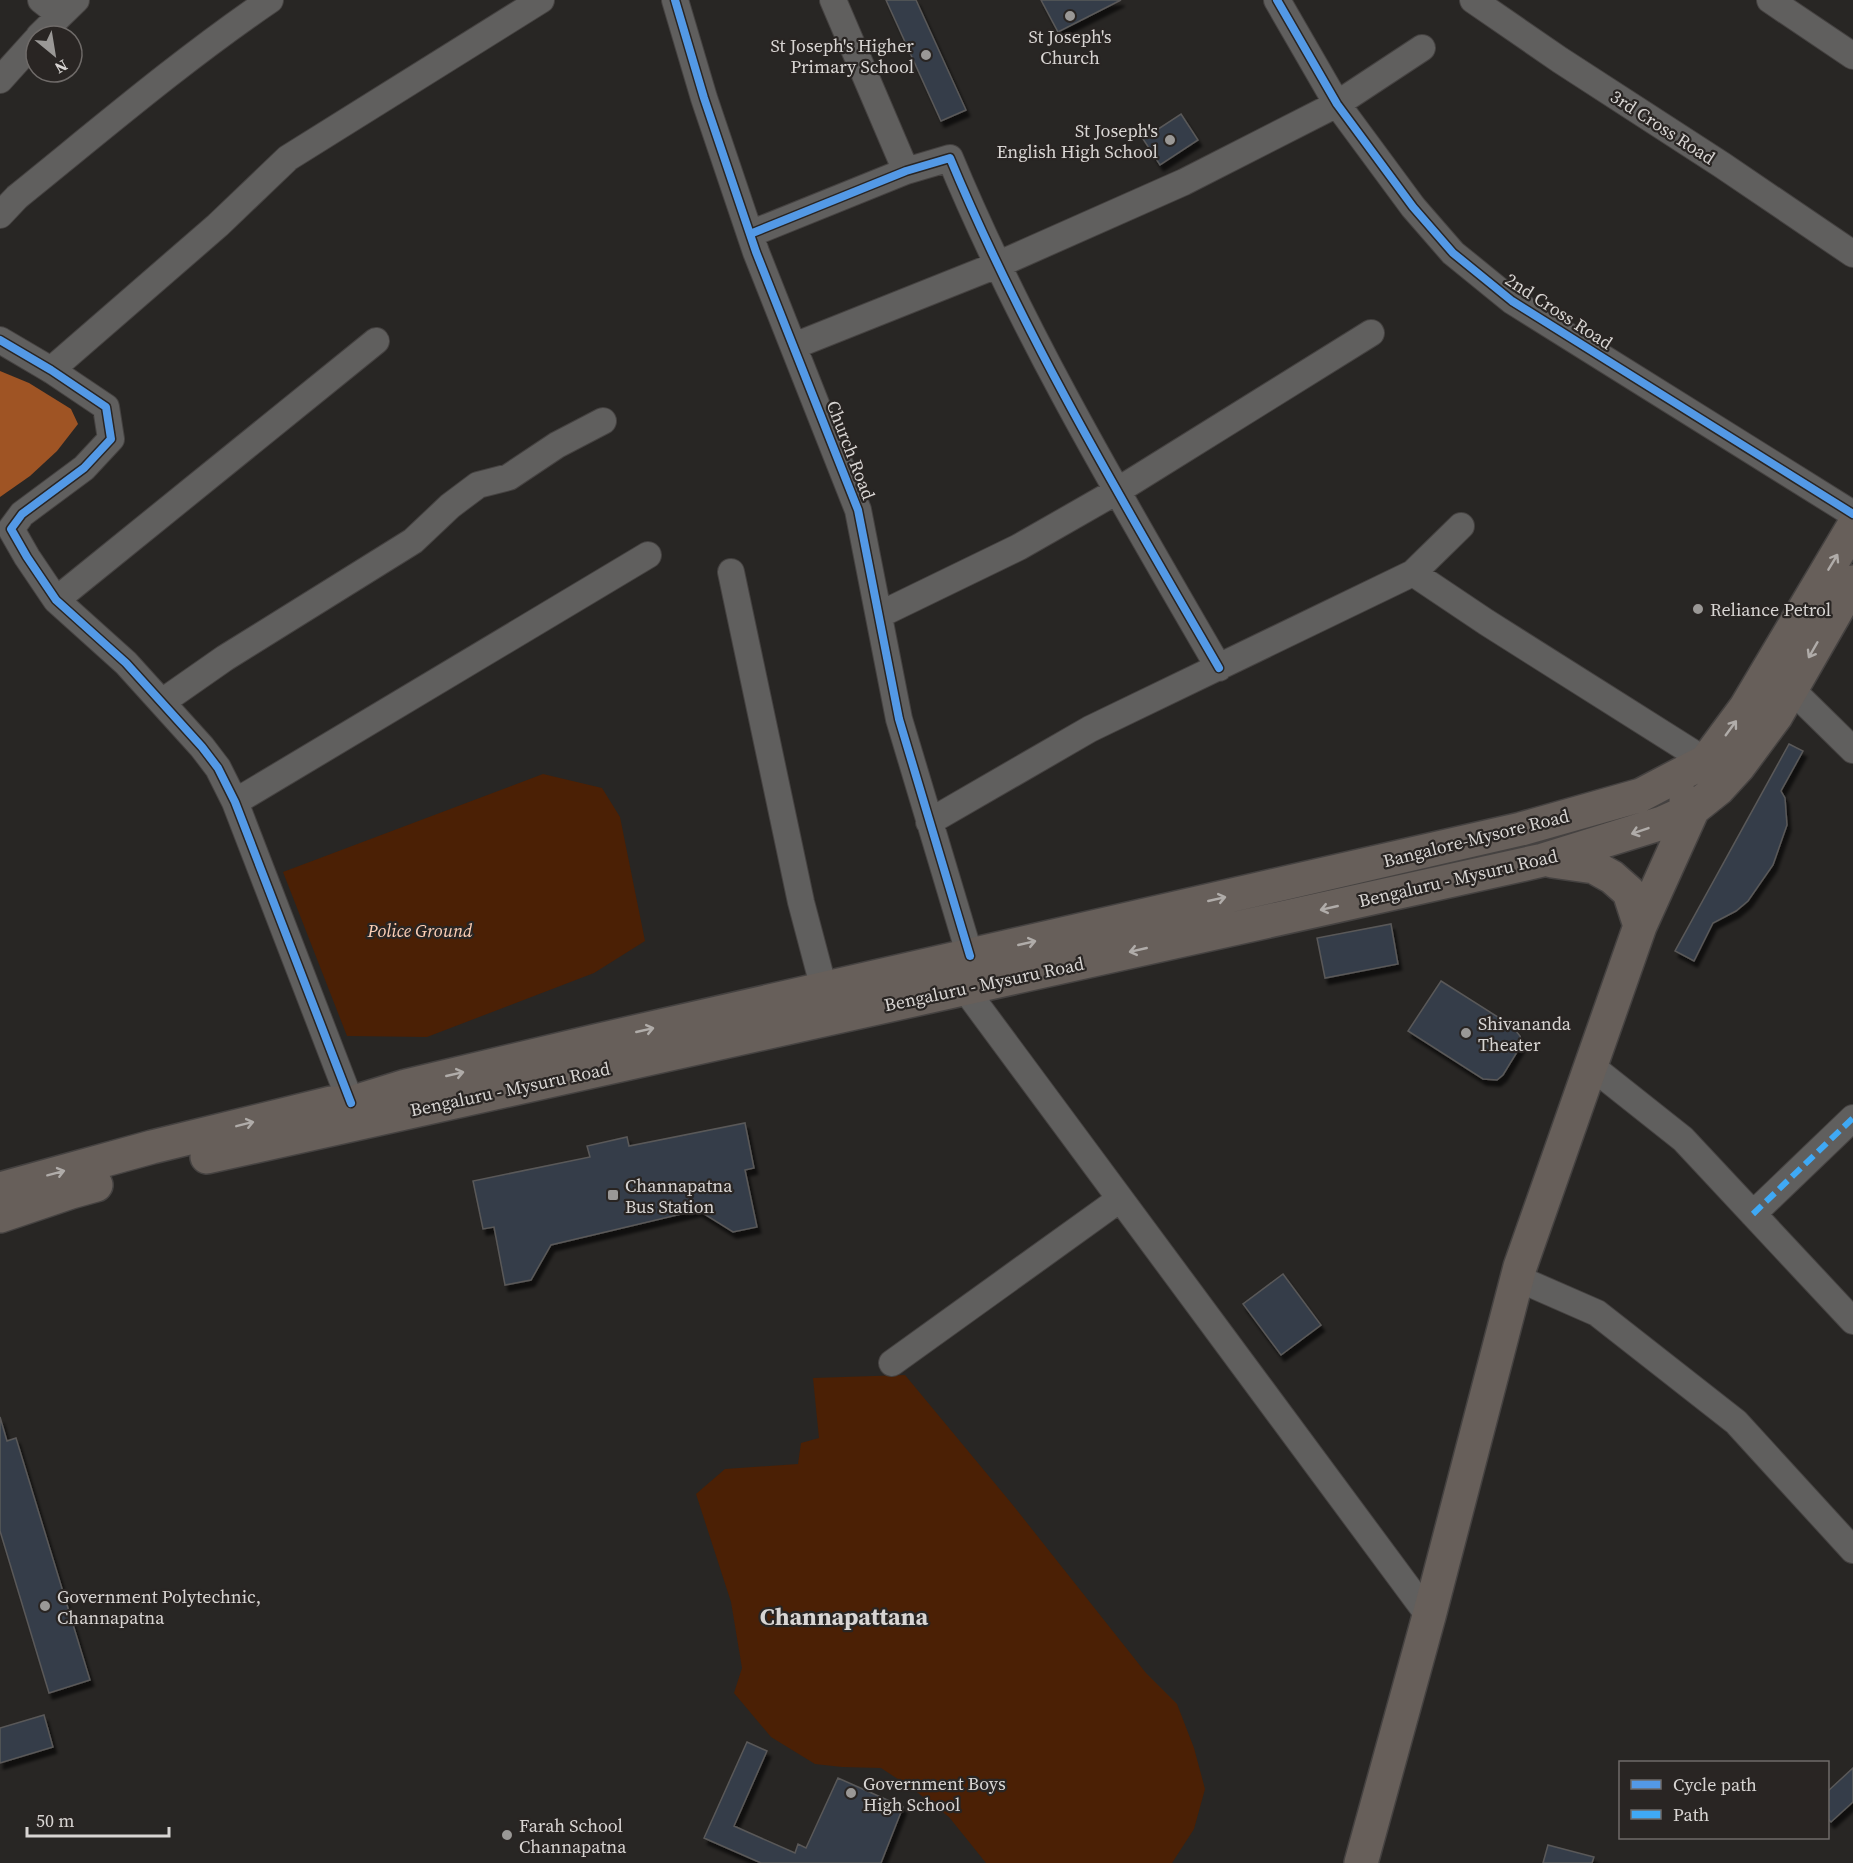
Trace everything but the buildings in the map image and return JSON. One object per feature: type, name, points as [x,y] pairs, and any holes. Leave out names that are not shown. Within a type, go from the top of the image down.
[{"type":"main road","points":[[1361,1863],[1518,1278],[1640,926],[1746,707],[1853,527]]},
{"type":"main road","name":"Bengaluru - Mysuru Road","points":[[0,1216],[71,1191],[195,1160],[409,1099],[750,1021],[965,989],[1544,860],[1643,830],[1739,766],[1776,716],[1853,582]]},
{"type":"main road","name":"Bangalore-Mysore Road","points":[[970,956],[1521,829],[1630,798],[1669,782],[1706,786]]},
{"type":"main road","points":[[1544,860],[1594,867],[1612,877],[1629,892],[1640,926]]},
{"type":"main road","name":"Bengaluru - Mysuru Road","points":[[750,1021],[824,989],[970,956]]},
{"type":"main road","name":"Bengaluru - Mysuru Road","points":[[0,1189],[152,1147],[331,1103],[409,1099]]},
{"type":"street","points":[[0,215],[17,197],[155,85],[270,0]]},
{"type":"street","points":[[51,370],[218,225],[288,158],[541,0]]},
{"type":"street","name":"Church Road","points":[[675,0],[704,98],[750,234],[858,510],[899,719],[970,956]]},
{"type":"street","points":[[833,0],[906,171]]},
{"type":"street","name":"2nd Cross Road","points":[[1277,0],[1337,104],[1413,207],[1453,254],[1512,301],[1853,514]]},
{"type":"street","name":"3rd Cross Road","points":[[1473,0],[1853,254]]},
{"type":"street","points":[[1770,0],[1853,56]]},
{"type":"street","points":[[47,24],[59,5]]},
{"type":"street","points":[[794,346],[997,265],[1184,182],[1337,104],[1422,48]]},
{"type":"street","points":[[0,80],[24,53]]},
{"type":"street","points":[[750,234],[906,171],[950,158],[997,265],[1117,491],[1219,668]]},
{"type":"street","points":[[879,615],[1019,547],[1117,491],[1371,333]]},
{"type":"street","points":[[0,340],[51,370],[105,407],[111,439],[84,468],[22,514],[11,529],[56,600],[126,663],[213,761],[235,802],[351,1103]]},
{"type":"street","points":[[56,600],[376,341]]},
{"type":"street","points":[[162,702],[225,657],[413,541],[450,506],[478,486],[509,477],[557,445],[603,421]]},
{"type":"street","points":[[929,822],[1090,729],[1413,573],[1461,526]]},
{"type":"street","points":[[235,802],[648,555]]},
{"type":"street","points":[[731,572],[801,902],[824,989]]},
{"type":"street","points":[[1413,573],[1486,622],[1706,786]]},
{"type":"street","points":[[1791,689],[1853,750]]},
{"type":"street","points":[[965,989],[1429,1616]]},
{"type":"street","points":[[1591,1065],[1683,1139],[1853,1321]]},
{"type":"street","points":[[1753,1214],[1853,1118]]},
{"type":"street","points":[[892,1363],[1120,1199]]},
{"type":"street","points":[[1518,1278],[1597,1313],[1736,1422],[1853,1550]]},
{"type":"green space","name":"Police Ground","points":[[543,774],[602,788],[620,817],[645,941],[594,973],[427,1037],[347,1036],[283,872]]},
{"type":"green space","points":[[905,1375],[1012,1504],[1146,1673],[1177,1704],[1194,1748],[1205,1789],[1194,1829],[1172,1863],[986,1863],[949,1817],[913,1789],[881,1768],[815,1764],[771,1737],[734,1693],[742,1668],[731,1602],[696,1494],[725,1469],[798,1464],[801,1443],[819,1438],[813,1378]]},
{"type":"shaded area","points":[[0,371],[29,383],[71,409],[78,424],[57,451],[30,476],[0,497]]},
{"type":"marked path","points":[[1753,1214],[1853,1118]]},
{"type":"cycle path","points":[[675,0],[704,98],[756,252],[858,510],[899,719],[970,956]]},
{"type":"cycle path","points":[[1277,0],[1337,104],[1413,207],[1453,253],[1512,301],[1853,514]]},
{"type":"cycle path","points":[[750,234],[906,171],[950,158],[1042,354],[1111,481],[1219,668]]},
{"type":"cycle path","points":[[0,340],[51,370],[106,407],[111,439],[84,468],[22,514],[11,529],[56,600],[126,663],[202,747],[218,768],[235,802],[351,1103]]},
{"type":"place","name":"St Joseph's Church","points":[[1070,16]]},
{"type":"place","name":"St Joseph's Higher Primary School","points":[[926,55]]},
{"type":"place","name":"St Joseph's English High School","points":[[1170,140]]},
{"type":"place","name":"Reliance Petrol","points":[[1698,609]]},
{"type":"place","name":"Shivananda Theater","points":[[1466,1033]]},
{"type":"place","name":"Channapatna Bus Station","points":[[613,1195]]},
{"type":"place","name":"Government Polytechnic, Channapatna","points":[[45,1606]]},
{"type":"place","name":"Government Boys High School","points":[[851,1793]]},
{"type":"place","name":"Farah School Channapatna","points":[[507,1835]]},
{"type":"district","name":"Channapattana","points":[[844,1616]]}]
